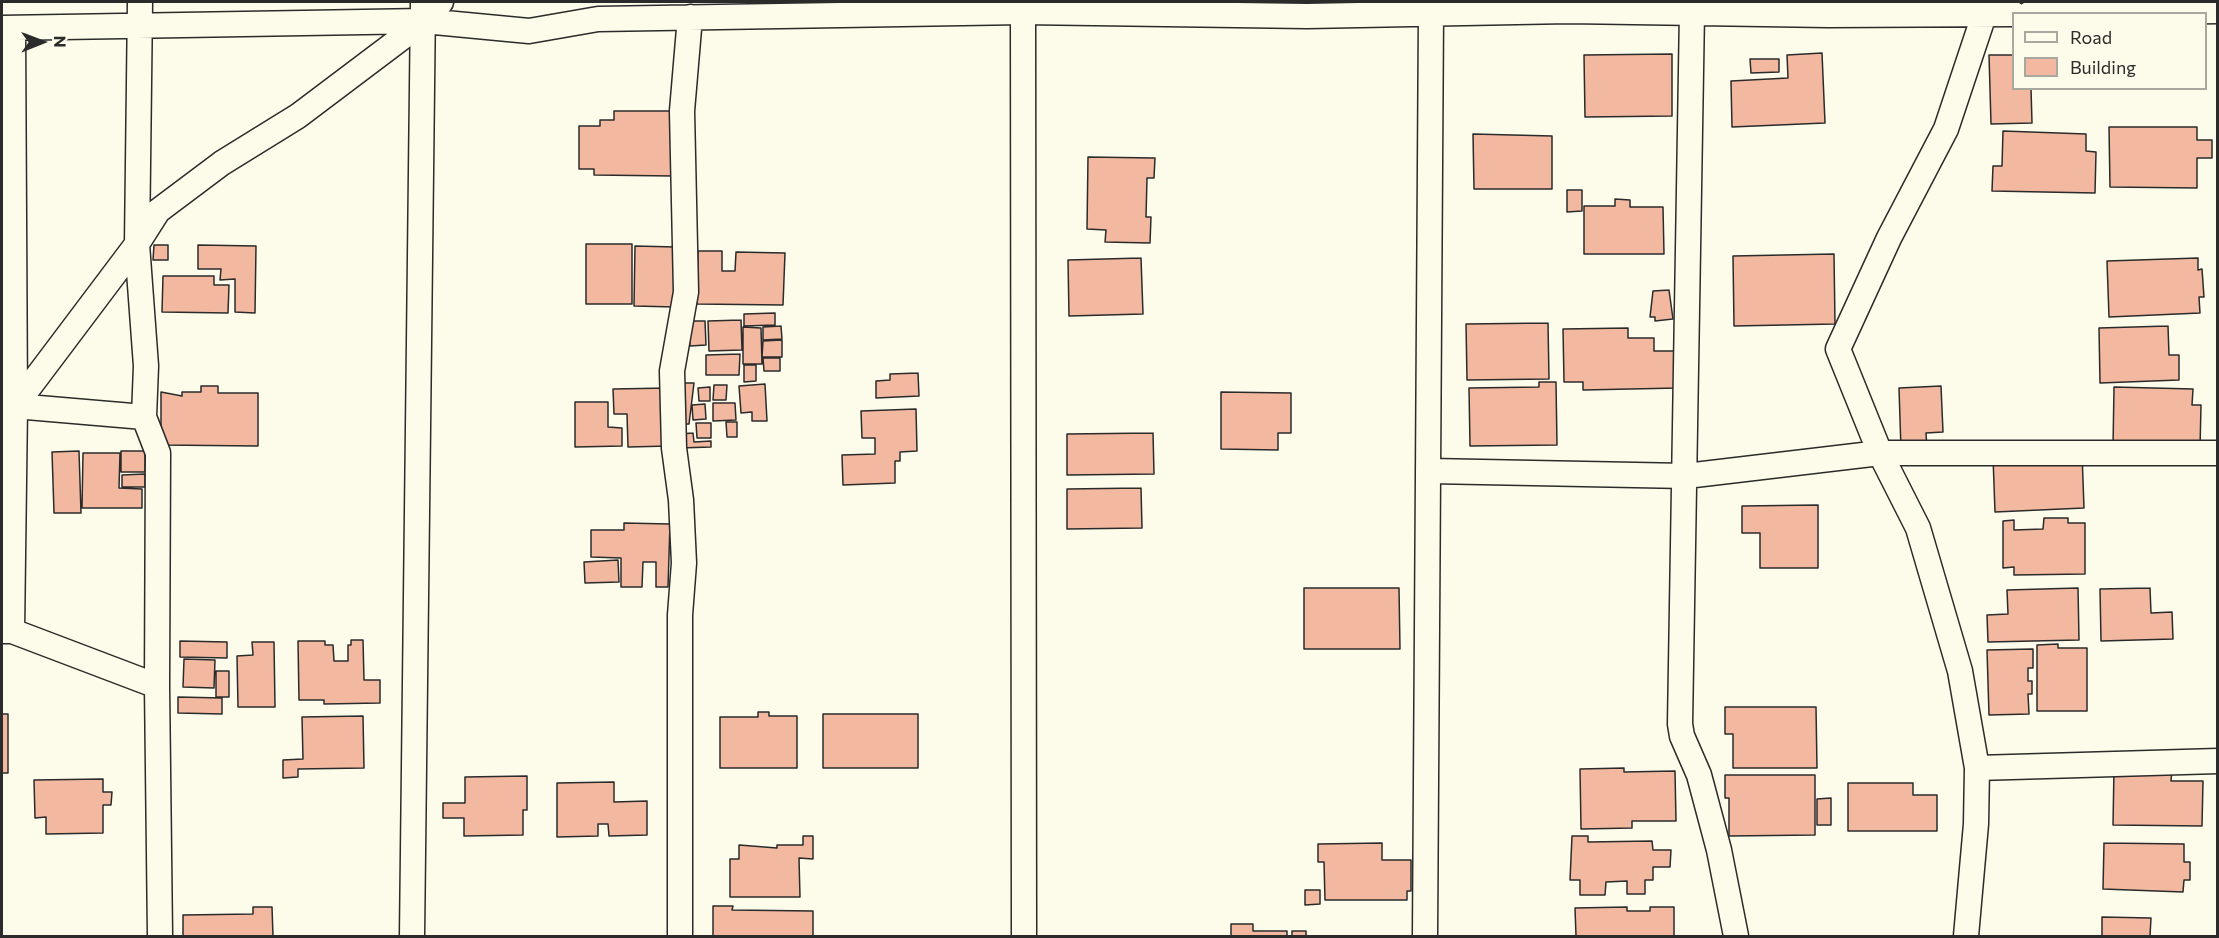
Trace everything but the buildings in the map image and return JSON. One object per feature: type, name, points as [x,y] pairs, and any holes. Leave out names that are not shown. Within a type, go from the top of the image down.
[{"type":"street","points":[[140,2],[137,244],[146,366],[144,417],[159,453],[157,686],[160,936]]},
{"type":"street","points":[[15,406],[137,244],[158,211],[222,163],[298,116],[424,11],[441,2]]},
{"type":"street","points":[[157,686],[7,631],[15,406],[7,28],[139,26],[424,11],[529,30],[653,10],[690,17],[1023,7],[1431,12],[1569,6],[1692,11],[1828,8],[1984,15],[2012,14]]},
{"type":"street","points":[[1023,7],[1024,936]]},
{"type":"street","points":[[2045,12],[2086,7],[2217,11]]},
{"type":"street","points":[[412,936],[424,11]]},
{"type":"street","points":[[1692,11],[1686,476],[1680,724],[1682,736],[1699,775],[1719,850],[1736,936]]},
{"type":"street","points":[[1425,936],[1430,471],[1431,12]]},
{"type":"street","points":[[1966,936],[1976,824],[1977,768],[1960,671],[1918,528],[1880,453],[1838,349],[1889,238],[1946,129],[1984,15]]},
{"type":"street","points":[[680,936],[680,615],[684,563],[681,500],[674,448],[672,371],[686,292],[682,111],[690,17]]},
{"type":"street","points":[[15,406],[144,417]]},
{"type":"street","points":[[1430,471],[1686,476],[1880,453],[2217,453]]},
{"type":"street","points":[[1977,768],[2217,761]]}]
